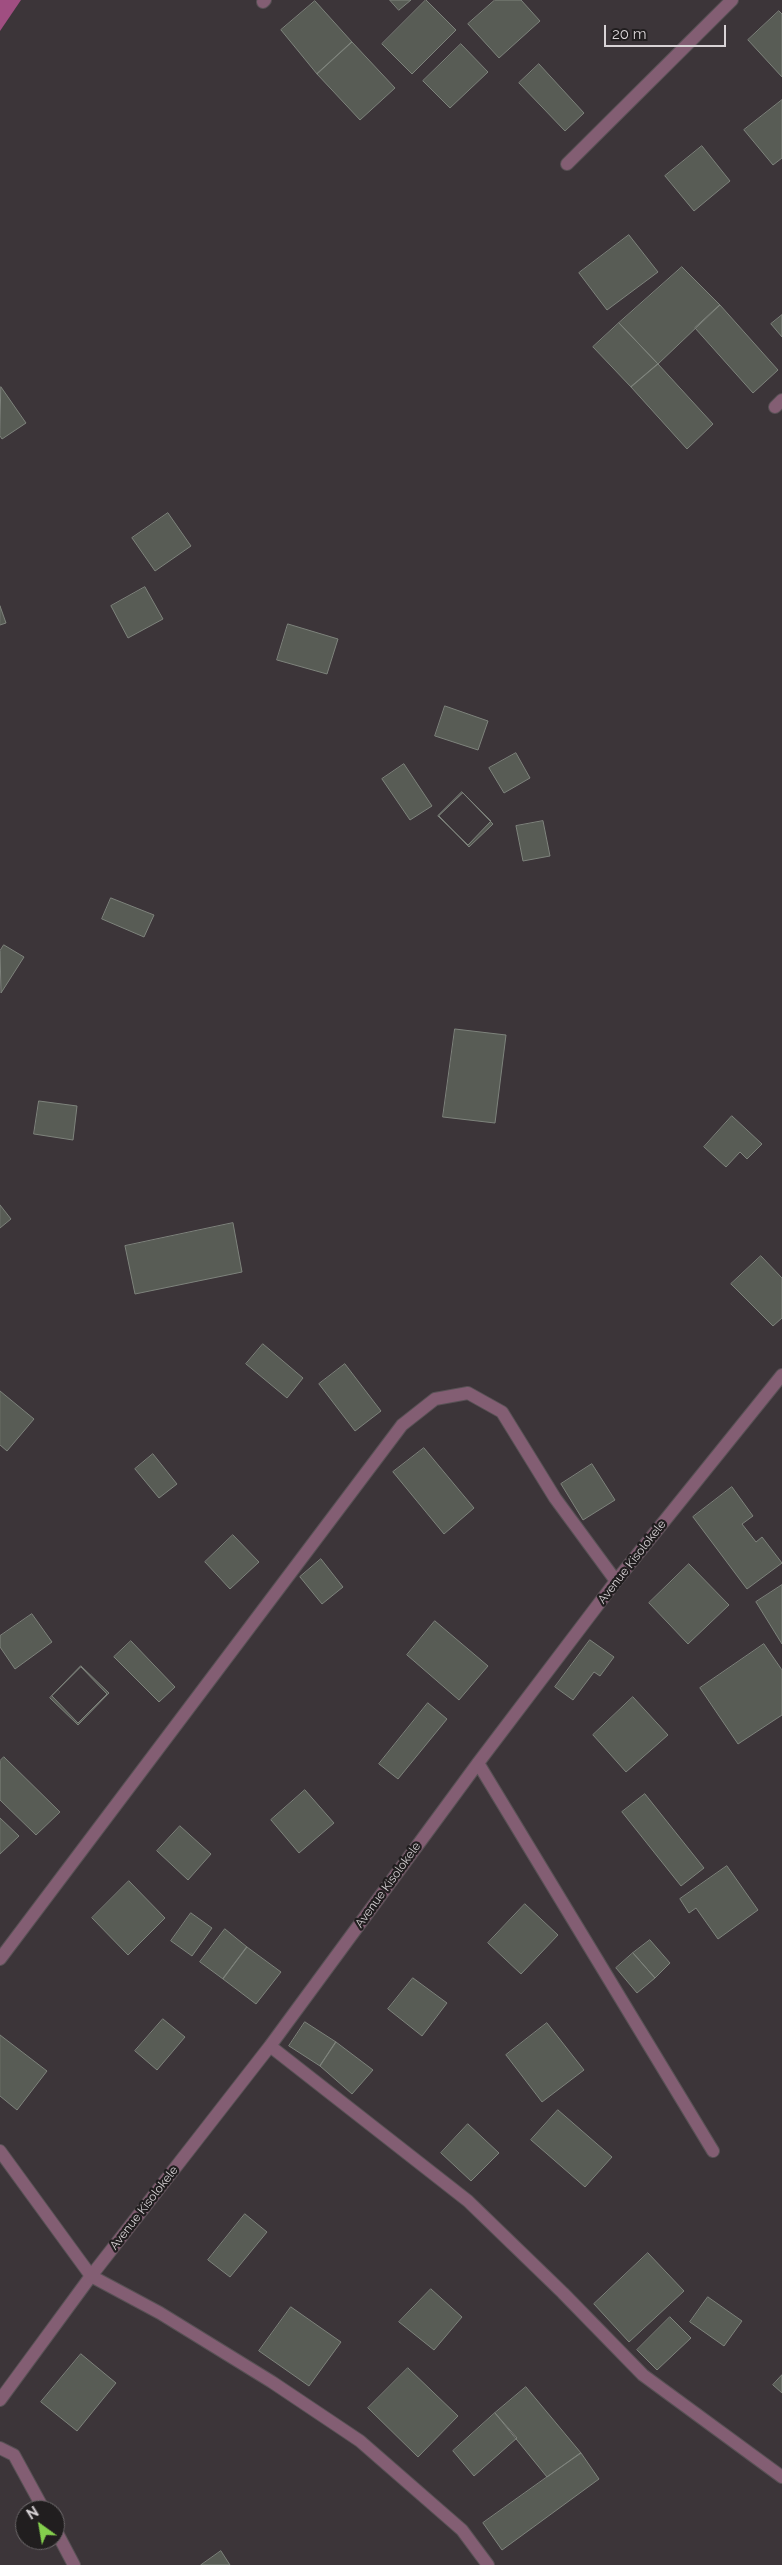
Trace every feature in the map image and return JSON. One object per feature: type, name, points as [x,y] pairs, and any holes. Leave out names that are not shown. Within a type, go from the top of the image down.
[{"type":"street","points":[[567,164],[732,0]]},
{"type":"street","name":"Avenue Kisolokele","points":[[0,2400],[91,2276],[270,2046],[478,1763],[616,1581],[782,1375]]},
{"type":"street","points":[[0,1959],[402,1425],[435,1399],[468,1393],[502,1412],[555,1498],[616,1581]]},
{"type":"street","points":[[478,1763],[713,2151]]},
{"type":"street","points":[[270,2046],[468,2202],[563,2293],[643,2375],[782,2477]]},
{"type":"street","points":[[0,2151],[91,2276],[184,2328],[272,2382],[360,2440],[462,2530],[488,2565]]},
{"type":"street","points":[[0,2448],[14,2455],[39,2500]]},
{"type":"street","points":[[65,2548],[74,2565]]},
{"type":"shaded area","points":[[0,0],[21,0],[0,31]]},
{"type":"building","points":[[390,0],[411,0],[399,10]]},
{"type":"building","points":[[426,0],[456,30],[412,74],[382,44]]},
{"type":"building","points":[[495,0],[521,0],[540,21],[499,58],[468,24]]},
{"type":"building","points":[[315,1],[352,42],[317,74],[281,30]]},
{"type":"building","points":[[779,11],[782,14],[782,77],[748,40]]},
{"type":"building","points":[[352,42],[395,88],[360,120],[317,74]]},
{"type":"building","points":[[461,44],[488,72],[450,108],[423,81]]},
{"type":"building","points":[[539,64],[584,113],[565,131],[519,83]]},
{"type":"building","points":[[782,100],[782,158],[773,165],[744,130]]},
{"type":"building","points":[[702,146],[730,181],[694,211],[665,176]]},
{"type":"building","points":[[629,235],[658,272],[607,310],[579,273]]},
{"type":"building","points":[[682,267],[720,305],[658,364],[619,323]]},
{"type":"building","points":[[720,305],[778,370],[753,393],[695,328]]},
{"type":"building","points":[[782,315],[782,337],[771,324]]},
{"type":"building","points":[[619,323],[658,364],[631,387],[593,347]]},
{"type":"building","points":[[658,364],[713,424],[687,449],[631,387]]},
{"type":"building","points":[[1,387],[26,423],[2,439],[0,436]]},
{"type":"building","points":[[168,513],[191,546],[155,571],[132,538]]},
{"type":"building","points":[[145,587],[163,619],[128,638],[111,606]]},
{"type":"building","points":[[0,606],[6,623],[0,625]]},
{"type":"building","points":[[288,624],[338,639],[327,674],[277,660]]},
{"type":"building","points":[[445,706],[488,721],[478,750],[435,736]]},
{"type":"building","points":[[516,753],[530,778],[504,793],[489,768]]},
{"type":"building","points":[[404,764],[432,806],[410,820],[382,779]]},
{"type":"building","points":[[462,792],[491,821],[468,845],[438,816]]},
{"type":"building","points":[[463,793],[493,824],[469,847],[439,816]]},
{"type":"building","points":[[543,821],[550,856],[523,861],[516,826]]},
{"type":"building","points":[[111,898],[154,915],[144,937],[102,919]]},
{"type":"building","points":[[4,945],[24,957],[1,993],[0,951]]},
{"type":"building","points":[[455,1029],[506,1035],[495,1123],[443,1117]]},
{"type":"building","points":[[39,1101],[77,1106],[73,1140],[34,1134]]},
{"type":"building","points":[[732,1116],[762,1144],[747,1159],[740,1152],[726,1167],[704,1147]]},
{"type":"building","points":[[0,1205],[11,1219],[0,1228]]},
{"type":"building","points":[[233,1223],[242,1272],[135,1294],[125,1246]]},
{"type":"building","points":[[761,1256],[782,1278],[782,1318],[773,1326],[731,1284]]},
{"type":"building","points":[[263,1344],[303,1378],[287,1398],[246,1364]]},
{"type":"building","points":[[345,1364],[381,1411],[355,1431],[319,1384]]},
{"type":"building","points":[[0,1391],[34,1419],[7,1451],[0,1445]]},
{"type":"building","points":[[424,1448],[474,1508],[444,1534],[393,1472]]},
{"type":"building","points":[[153,1454],[177,1484],[159,1498],[135,1469]]},
{"type":"building","points":[[592,1464],[615,1500],[583,1520],[561,1484]]},
{"type":"building","points":[[732,1487],[753,1516],[742,1524],[756,1542],[762,1537],[782,1563],[747,1589],[693,1517]]},
{"type":"building","points":[[233,1535],[259,1562],[230,1589],[205,1562]]},
{"type":"building","points":[[321,1559],[343,1587],[322,1604],[300,1577]]},
{"type":"building","points":[[689,1564],[729,1605],[688,1644],[649,1603]]},
{"type":"building","points":[[782,1585],[782,1644],[756,1602]]},
{"type":"building","points":[[32,1614],[52,1642],[15,1669],[0,1647],[0,1636]]},
{"type":"building","points":[[435,1621],[488,1666],[459,1700],[407,1655]]},
{"type":"building","points":[[590,1640],[614,1657],[600,1676],[594,1672],[573,1700],[555,1687]]},
{"type":"building","points":[[131,1641],[175,1687],[159,1702],[114,1657]]},
{"type":"building","points":[[764,1644],[782,1670],[782,1715],[738,1744],[700,1688]]},
{"type":"building","points":[[81,1666],[109,1693],[78,1725],[50,1698]]},
{"type":"building","points":[[81,1667],[107,1694],[78,1723],[52,1696]]},
{"type":"building","points":[[633,1697],[668,1735],[626,1772],[593,1735]]},
{"type":"building","points":[[428,1703],[447,1719],[398,1779],[379,1764]]},
{"type":"building","points":[[4,1757],[60,1812],[36,1835],[0,1800],[0,1761]]},
{"type":"building","points":[[305,1790],[334,1823],[299,1853],[271,1820]]},
{"type":"building","points":[[645,1794],[704,1868],[681,1886],[622,1812]]},
{"type":"building","points":[[0,1818],[19,1836],[0,1854]]},
{"type":"building","points":[[180,1826],[211,1854],[188,1880],[157,1851]]},
{"type":"building","points":[[727,1866],[758,1910],[718,1939],[696,1908],[689,1913],[680,1899]]},
{"type":"building","points":[[129,1881],[165,1918],[128,1955],[92,1918]]},
{"type":"building","points":[[525,1904],[558,1935],[521,1974],[488,1943]]},
{"type":"building","points":[[191,1913],[212,1928],[192,1956],[171,1941]]},
{"type":"building","points":[[225,1929],[247,1947],[223,1979],[200,1962]]},
{"type":"building","points":[[650,1940],[670,1963],[655,1978],[633,1953]]},
{"type":"building","points":[[247,1947],[281,1972],[256,2004],[223,1979]]},
{"type":"building","points":[[633,1953],[655,1978],[637,1993],[616,1968]]},
{"type":"building","points":[[413,1978],[447,2003],[422,2036],[388,2009]]},
{"type":"building","points":[[163,2019],[185,2037],[157,2070],[135,2051]]},
{"type":"building","points":[[305,2022],[336,2042],[320,2066],[289,2046]]},
{"type":"building","points":[[547,2023],[584,2070],[542,2102],[506,2055]]},
{"type":"building","points":[[0,2035],[47,2071],[17,2110],[0,2096]]},
{"type":"building","points":[[336,2042],[373,2070],[352,2094],[320,2066]]},
{"type":"building","points":[[558,2110],[612,2157],[585,2187],[531,2140]]},
{"type":"building","points":[[468,2124],[499,2153],[471,2181],[441,2153]]},
{"type":"building","points":[[245,2214],[267,2232],[230,2277],[208,2260]]},
{"type":"building","points":[[648,2253],[684,2291],[629,2342],[594,2304]]},
{"type":"building","points":[[431,2289],[462,2317],[434,2350],[399,2322]]},
{"type":"building","points":[[708,2297],[742,2321],[724,2346],[690,2322]]},
{"type":"building","points":[[291,2307],[341,2342],[309,2386],[259,2351]]},
{"type":"building","points":[[670,2317],[691,2338],[657,2370],[637,2350]]},
{"type":"building","points":[[81,2354],[116,2383],[77,2431],[41,2402]]},
{"type":"building","points":[[408,2368],[458,2416],[418,2457],[368,2408]]},
{"type":"building","points":[[782,2375],[782,2393],[773,2385]]},
{"type":"building","points":[[526,2387],[581,2453],[547,2477],[495,2413]]},
{"type":"building","points":[[495,2413],[517,2438],[474,2476],[453,2451]]},
{"type":"building","points":[[581,2453],[599,2479],[502,2550],[483,2523]]},
{"type":"building","points":[[221,2551],[230,2565],[201,2565]]}]
